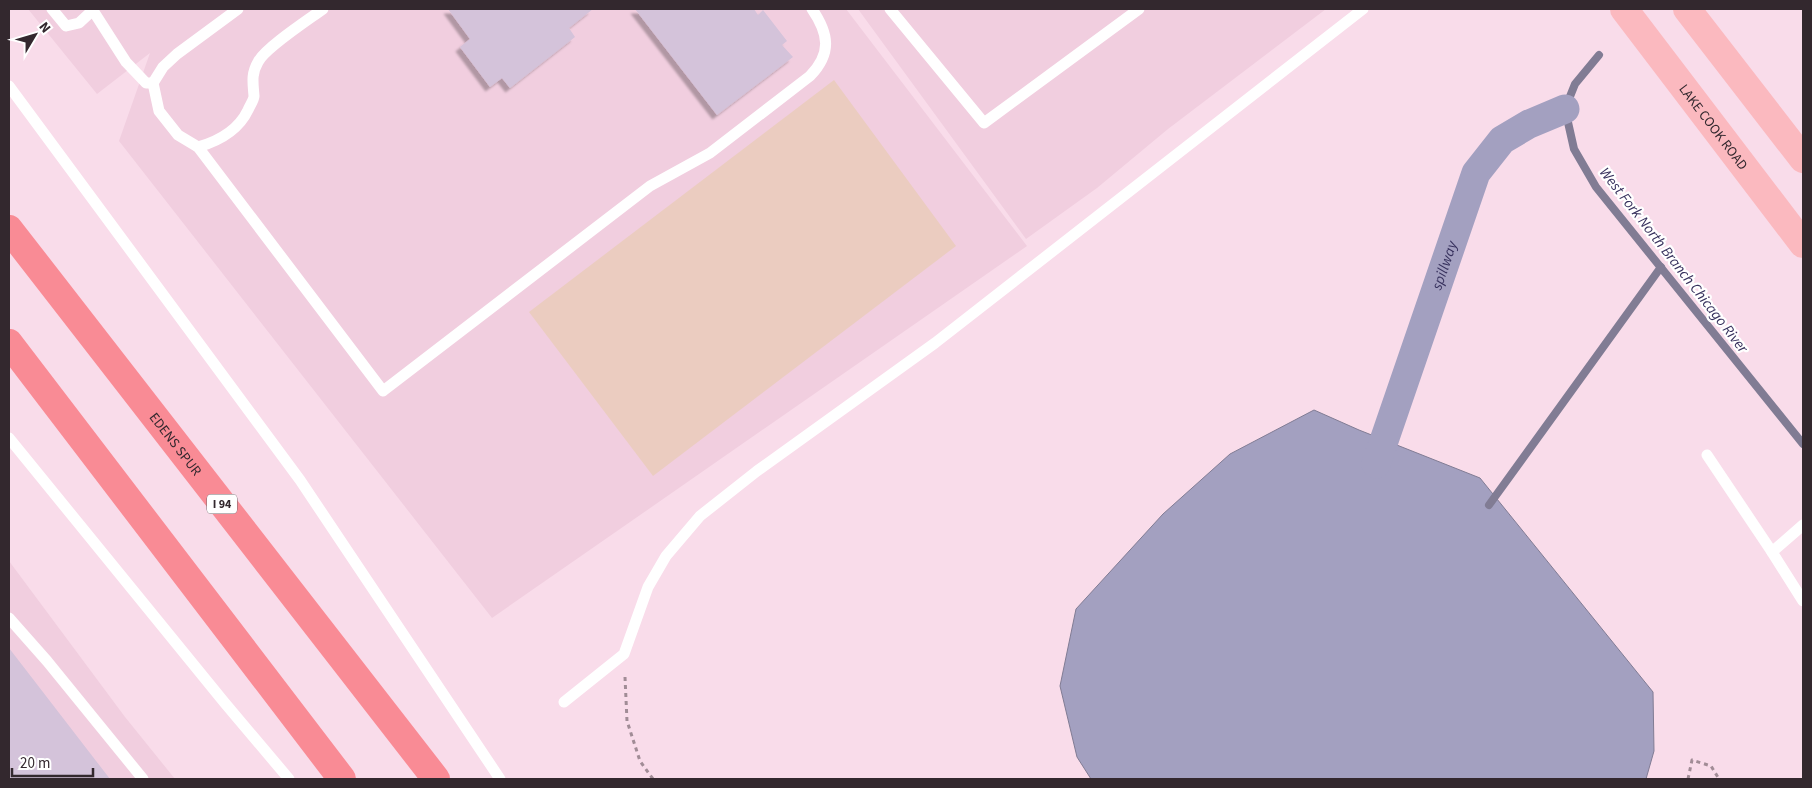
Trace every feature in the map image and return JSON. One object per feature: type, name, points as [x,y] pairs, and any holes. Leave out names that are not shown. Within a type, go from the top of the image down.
[{"type":"highway","name":"EDENS SPUR","points":[[9,229],[436,779]]},
{"type":"highway","points":[[9,343],[342,779]]},
{"type":"main road","name":"LAKE COOK ROAD","points":[[1624,9],[1803,244]]},
{"type":"main road","points":[[1687,9],[1803,159]]},
{"type":"lane","points":[[52,9],[66,26],[79,23],[92,10],[126,62],[146,83],[153,83]]},
{"type":"lane","points":[[238,9],[177,54],[163,67],[153,83],[159,111],[178,135],[198,147],[383,392],[650,186],[710,153],[810,76],[820,66],[825,54],[826,39],[822,24],[812,9]]},
{"type":"lane","points":[[198,147],[215,142],[238,126],[254,98],[252,80],[257,62],[264,54],[323,9]]},
{"type":"lane","points":[[890,9],[984,123],[1139,9]]},
{"type":"lane","points":[[564,702],[624,654],[648,587],[666,556],[700,516],[757,472],[935,344],[1363,9]]},
{"type":"lane","points":[[9,86],[300,480],[500,779]]},
{"type":"lane","points":[[9,438],[224,702],[290,779]]},
{"type":"lane","points":[[1707,455],[1803,601]]},
{"type":"lane","points":[[1772,552],[1803,525]]},
{"type":"lane","points":[[9,618],[47,661],[143,779]]},
{"type":"path","points":[[624,654],[627,721],[640,761],[652,779]]},
{"type":"path","points":[[1688,779],[1692,760],[1711,766],[1719,779]]},
{"type":"shaded area","points":[[28,9],[846,9],[1027,246],[492,618],[119,141],[150,53],[97,94]]},
{"type":"shaded area","points":[[858,9],[1326,9],[1168,129],[1097,188],[1026,239]]},
{"type":"shaded area","points":[[834,80],[956,246],[653,476],[529,312]]},
{"type":"shaded area","points":[[1314,410],[1480,478],[1653,692],[1654,751],[1646,779],[1091,779],[1077,757],[1060,686],[1076,609],[1163,514],[1230,454]]},
{"type":"shaded area","points":[[9,561],[125,717],[175,779],[9,779]]},
{"type":"building","points":[[448,9],[593,9],[569,28],[575,37],[510,88],[502,78],[490,87],[460,47],[470,39]]},
{"type":"building","points":[[635,9],[754,9],[758,15],[763,10],[787,41],[782,45],[793,57],[717,115]]},
{"type":"building","points":[[9,648],[110,779],[9,779]]},
{"type":"waterway","name":"West Fork North Branch Chicago River","points":[[1599,55],[1575,84],[1565,109],[1574,149],[1596,187],[1803,444]]},
{"type":"waterway","name":"spillway","points":[[1376,464],[1476,173],[1502,140],[1529,124],[1565,109]]},
{"type":"waterway","points":[[1489,505],[1661,267]]}]
